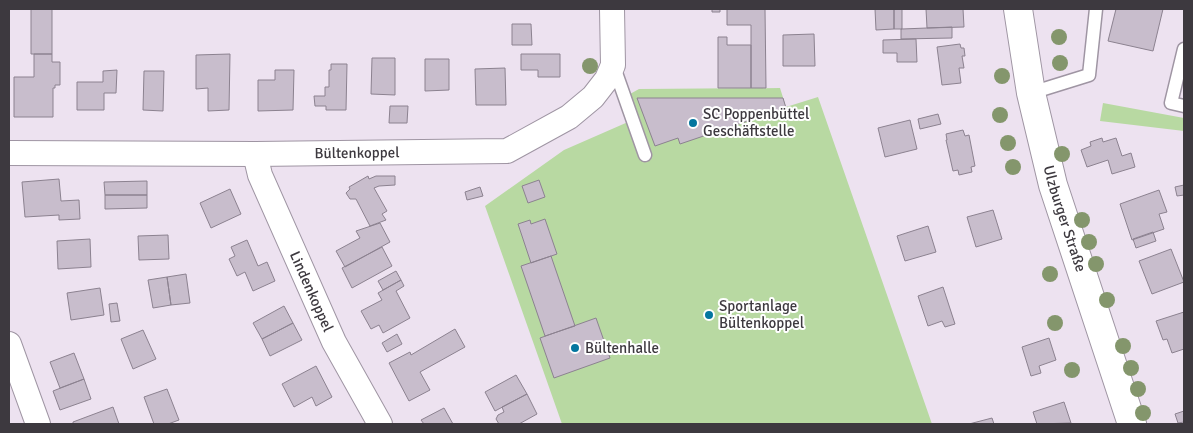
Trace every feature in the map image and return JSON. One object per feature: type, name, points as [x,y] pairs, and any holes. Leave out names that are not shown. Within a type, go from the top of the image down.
[{"type":"main road","name":"Ulzburger Straße","points":[[1018,9],[1031,93],[1053,185],[1132,424]]},
{"type":"street","points":[[612,9],[613,65]]},
{"type":"street","name":"Bültenkoppel","points":[[9,153],[255,154],[507,151],[569,116],[593,96],[607,79],[613,65]]},
{"type":"street","name":"Lindenkoppel","points":[[255,154],[260,175],[334,342],[380,424]]},
{"type":"street","points":[[9,344],[38,424]]},
{"type":"lane","points":[[1031,93],[1089,75],[1096,9]]},
{"type":"lane","points":[[1184,49],[1172,103],[1184,106]]},
{"type":"lane","points":[[613,65],[645,155]]},
{"type":"green space","name":"Sportanlage Bültenkoppel","points":[[780,88],[786,107],[818,97],[932,424],[562,424],[485,206],[564,150],[628,122],[630,94],[639,89]]},
{"type":"green space","points":[[1103,103],[1184,118],[1184,131],[1100,121]]},
{"type":"building","points":[[31,9],[52,9],[52,54],[31,54]]},
{"type":"building","points":[[712,9],[720,9],[720,12],[712,12]]},
{"type":"building","points":[[727,9],[765,9],[766,88],[751,88],[751,25],[727,25]]},
{"type":"building","points":[[875,9],[894,9],[894,29],[876,30]]},
{"type":"building","points":[[894,9],[902,9],[902,29],[894,29]]},
{"type":"building","points":[[926,9],[963,9],[964,27],[927,28]]},
{"type":"building","points":[[1116,9],[1163,9],[1153,51],[1108,41]]},
{"type":"building","points":[[512,24],[531,24],[532,45],[512,45]]},
{"type":"building","points":[[952,27],[952,38],[901,39],[901,29]]},
{"type":"building","points":[[814,34],[815,66],[783,66],[783,35]]},
{"type":"building","points":[[718,37],[727,37],[727,45],[751,45],[751,88],[718,88]]},
{"type":"building","points":[[916,39],[917,62],[897,62],[897,53],[883,53],[883,40]]},
{"type":"building","points":[[960,44],[961,48],[964,48],[965,56],[962,56],[964,68],[959,68],[961,83],[942,85],[937,47]]},
{"type":"building","points":[[34,54],[52,54],[52,62],[60,62],[60,85],[55,85],[55,88],[53,88],[53,117],[14,117],[14,77],[34,77]]},
{"type":"building","points":[[230,54],[229,110],[208,111],[208,88],[196,89],[196,55]]},
{"type":"building","points":[[521,54],[560,54],[560,77],[538,77],[538,70],[521,70]]},
{"type":"building","points":[[372,58],[395,58],[395,95],[371,94]]},
{"type":"building","points":[[425,59],[449,59],[449,90],[425,91]]},
{"type":"building","points":[[331,64],[347,64],[346,110],[326,110],[326,106],[315,106],[314,96],[325,96],[325,87],[329,87]]},
{"type":"building","points":[[505,68],[506,105],[476,105],[475,69]]},
{"type":"building","points":[[117,70],[116,93],[104,93],[104,110],[77,110],[77,82],[103,82],[103,71]]},
{"type":"building","points":[[275,70],[294,70],[293,110],[258,111],[258,80],[275,80]]},
{"type":"building","points":[[144,71],[164,71],[163,111],[143,110]]},
{"type":"building","name":"SC Poppenbüttel Geschäftstelle","points":[[637,98],[783,98],[786,108],[680,144],[678,138],[655,146]]},
{"type":"building","points":[[390,106],[408,106],[407,123],[389,123]]},
{"type":"building","points":[[938,114],[941,124],[920,129],[918,119]]},
{"type":"building","points":[[910,120],[917,149],[885,157],[878,128]]},
{"type":"building","points":[[963,130],[965,136],[969,135],[975,166],[971,167],[972,172],[959,175],[958,170],[953,171],[946,134]]},
{"type":"building","points":[[1102,138],[1103,142],[1116,138],[1122,156],[1131,153],[1135,167],[1112,174],[1108,160],[1087,167],[1081,150],[1091,146],[1090,142]]},
{"type":"building","points":[[368,176],[369,179],[376,176],[395,176],[395,185],[374,188],[387,211],[382,214],[386,220],[370,226],[356,199],[350,199],[346,193],[350,189],[349,187]]},
{"type":"building","points":[[59,179],[61,201],[79,200],[80,219],[59,220],[59,215],[25,217],[22,182]]},
{"type":"building","points":[[539,180],[545,197],[528,203],[522,186]]},
{"type":"building","points":[[147,181],[147,195],[105,195],[104,182]]},
{"type":"building","points":[[1184,185],[1184,195],[1177,196],[1175,187]]},
{"type":"building","points":[[480,187],[483,196],[467,200],[465,192]]},
{"type":"building","points":[[230,189],[241,214],[211,228],[200,203]]},
{"type":"building","points":[[1159,190],[1167,212],[1159,214],[1164,229],[1132,240],[1120,204]]},
{"type":"building","points":[[105,195],[147,195],[147,208],[105,209]]},
{"type":"building","points":[[993,210],[1002,239],[976,247],[967,217]]},
{"type":"building","points":[[545,219],[557,254],[531,263],[518,224],[530,220],[531,224]]},
{"type":"building","points":[[380,223],[390,242],[345,267],[336,251],[360,238],[356,231]]},
{"type":"building","points":[[928,226],[936,252],[905,261],[897,236]]},
{"type":"building","points":[[1153,232],[1156,241],[1136,248],[1133,239]]},
{"type":"building","points":[[168,235],[169,259],[139,260],[138,236]]},
{"type":"building","points":[[90,239],[91,267],[58,269],[57,241]]},
{"type":"building","points":[[247,240],[258,266],[267,262],[275,281],[253,291],[245,272],[237,276],[229,259],[235,256],[231,247]]},
{"type":"building","points":[[382,247],[392,266],[352,288],[342,268]]},
{"type":"building","points":[[1171,249],[1184,282],[1152,294],[1139,261]]},
{"type":"building","points":[[551,256],[575,326],[545,336],[521,266]]},
{"type":"building","points":[[396,271],[401,280],[383,290],[378,281]]},
{"type":"building","points":[[186,274],[190,303],[171,305],[167,277]]},
{"type":"building","points":[[167,277],[171,305],[153,308],[148,280]]},
{"type":"building","points":[[401,280],[404,286],[396,291],[410,318],[383,333],[379,325],[371,329],[361,311],[382,300],[378,293]]},
{"type":"building","points":[[943,287],[955,324],[945,327],[942,321],[928,326],[918,296]]},
{"type":"building","points":[[100,288],[104,315],[71,320],[67,293]]},
{"type":"building","points":[[117,303],[120,321],[111,322],[109,304]]},
{"type":"building","points":[[284,306],[293,323],[262,339],[253,323]]},
{"type":"building","points":[[1184,312],[1184,349],[1172,353],[1167,339],[1163,340],[1156,321]]},
{"type":"building","name":"Bültenhalle","points":[[596,318],[610,358],[554,378],[540,338]]},
{"type":"building","points":[[293,323],[302,340],[270,356],[262,339]]},
{"type":"building","points":[[455,329],[465,347],[420,372],[430,390],[409,401],[389,363],[410,352],[411,355]]},
{"type":"building","points":[[143,330],[156,359],[133,369],[121,339]]},
{"type":"building","points":[[397,334],[402,344],[387,352],[382,343]]},
{"type":"building","points":[[1049,338],[1056,360],[1039,366],[1041,373],[1031,376],[1022,347]]},
{"type":"building","points":[[74,353],[84,379],[60,388],[50,362]]},
{"type":"building","points":[[316,366],[332,397],[316,406],[312,397],[294,407],[282,384]]},
{"type":"building","points":[[516,375],[527,394],[495,411],[485,392]]},
{"type":"building","points":[[84,379],[91,399],[60,410],[53,391]]},
{"type":"building","points":[[167,389],[179,420],[168,424],[154,424],[144,397]]},
{"type":"building","points":[[527,394],[537,414],[519,424],[499,424],[496,419],[498,415],[504,412],[502,407]]},
{"type":"building","points":[[1064,402],[1071,423],[1037,424],[1033,412]]},
{"type":"building","points":[[113,407],[119,424],[73,424],[73,422]]},
{"type":"building","points":[[444,408],[453,424],[424,424],[421,420]]},
{"type":"building","points":[[1184,411],[1184,422],[1178,423],[1175,414]]},
{"type":"building","points":[[992,418],[994,424],[969,424]]},
{"type":"place","name":"SC Poppenbüttel Geschäftstelle","points":[[693,123]]},
{"type":"place","name":"Sportanlage Bültenkoppel","points":[[709,315]]},
{"type":"place","name":"Bültenhalle","points":[[575,348]]}]
